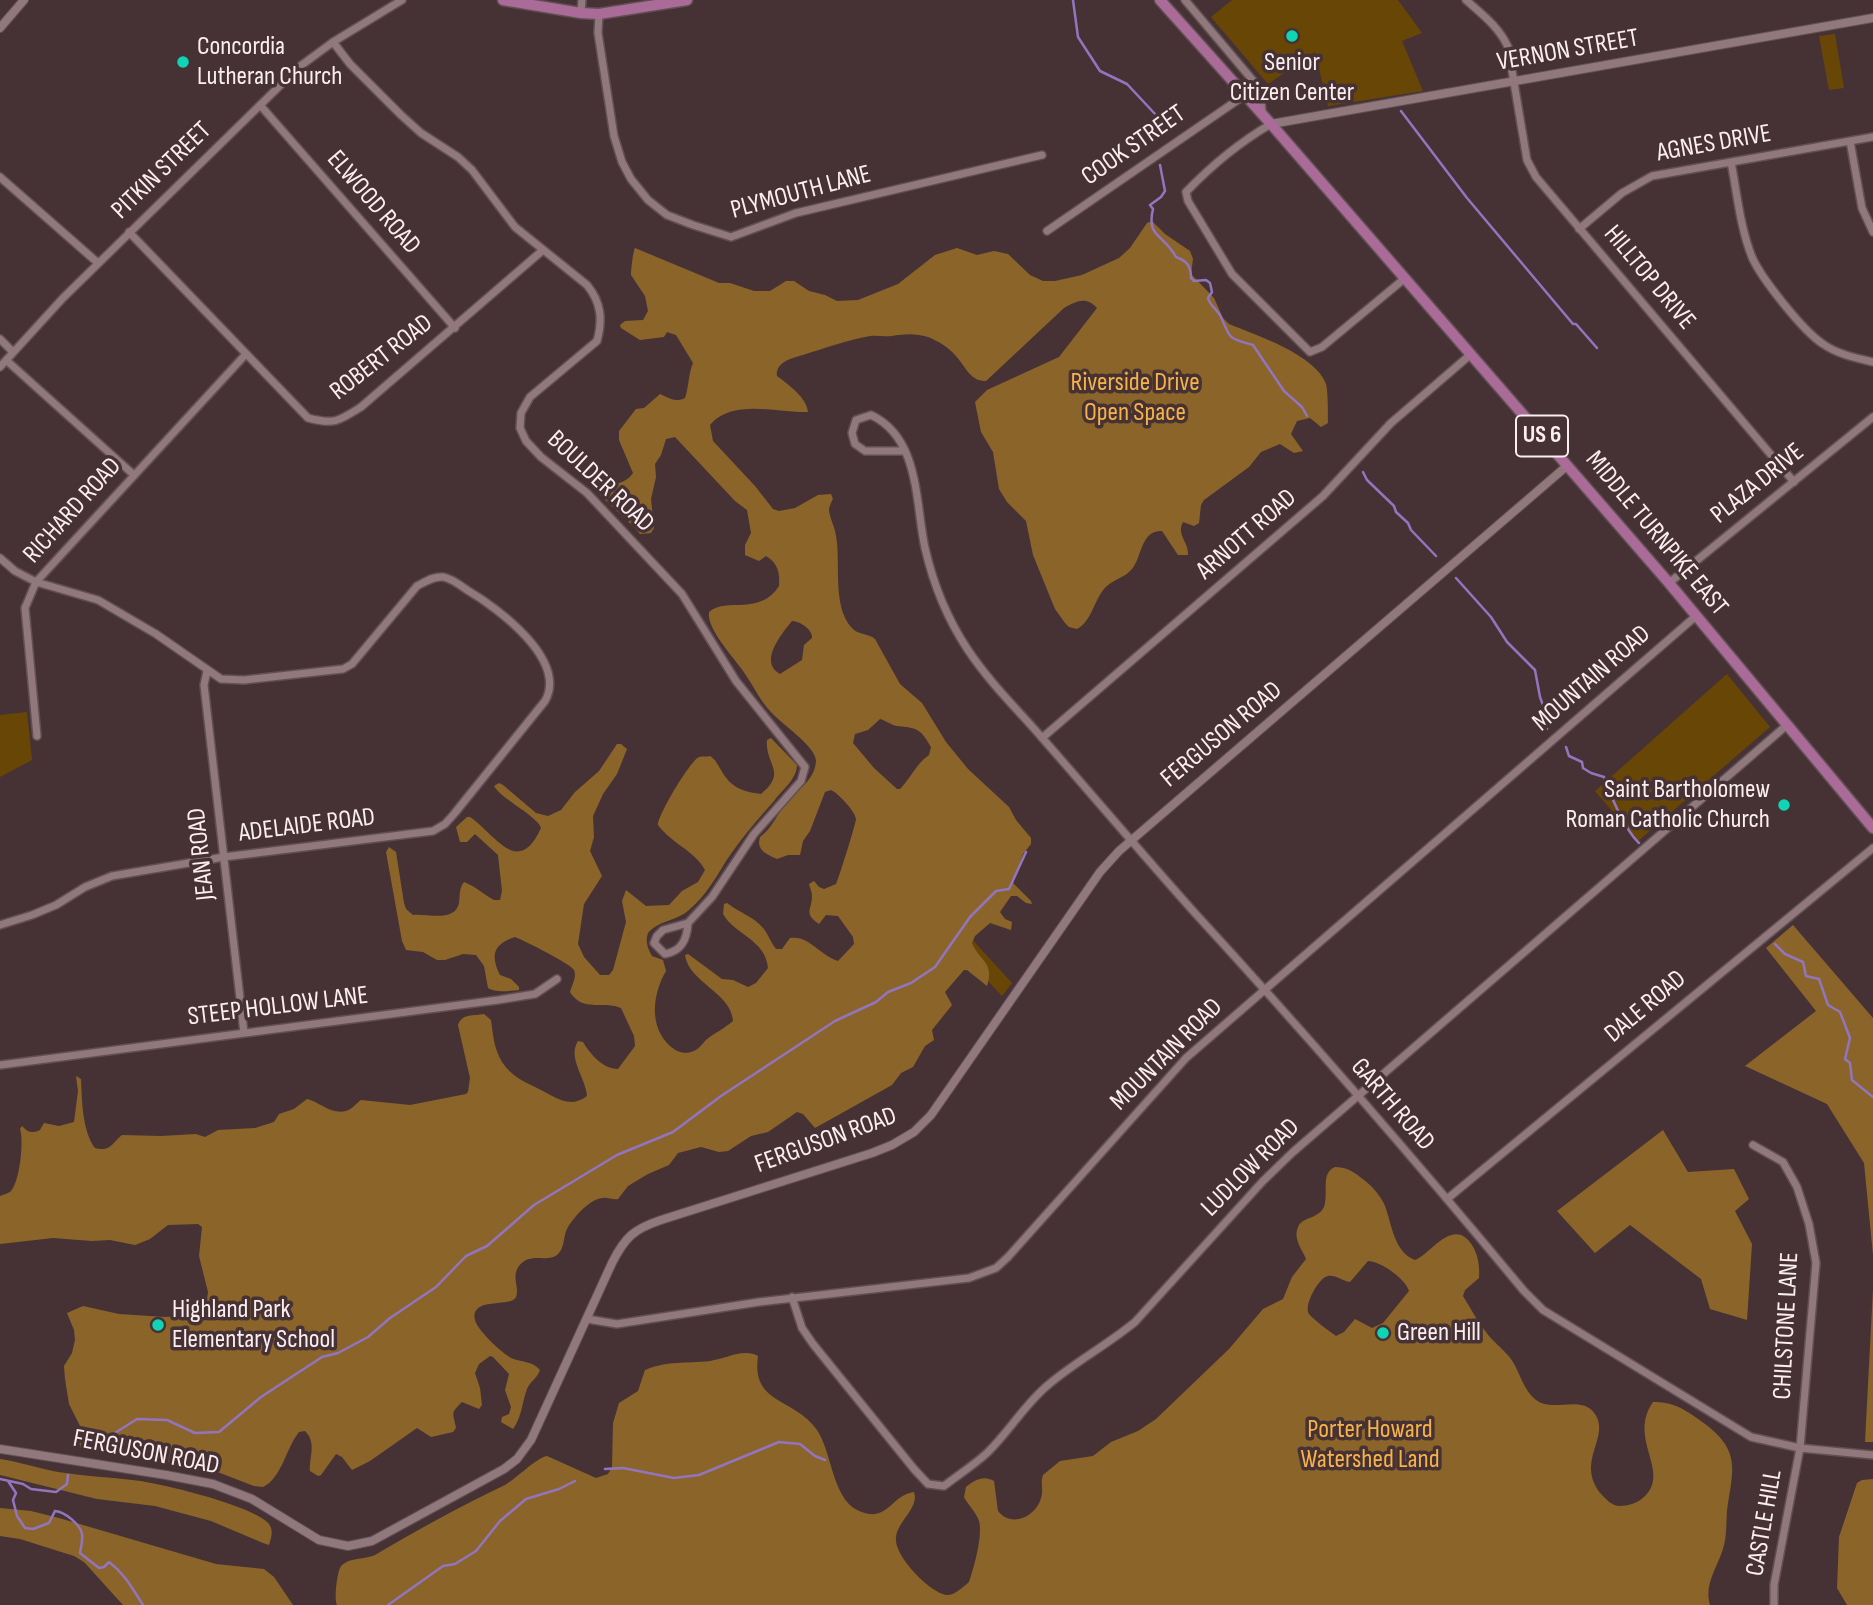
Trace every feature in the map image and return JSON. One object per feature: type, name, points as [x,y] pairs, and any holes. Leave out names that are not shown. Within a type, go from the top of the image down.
[{"type":"main road","points":[[503,0],[581,13],[687,0]]},
{"type":"main road","name":"MIDDLE TURNPIKE EAST","points":[[1160,0],[1670,583],[1873,828]]},
{"type":"street","name":"PITKIN STREET","points":[[0,367],[98,263],[299,67],[333,42],[402,0]]},
{"type":"street","points":[[581,13],[582,0]]},
{"type":"street","name":"MIDDLE TURNPIKE EAST","points":[[1185,0],[1255,83],[1260,91],[1262,114]]},
{"type":"street","name":"HILLTOP DRIVE","points":[[1466,0],[1502,35],[1508,47],[1527,160],[1536,177],[1794,482]]},
{"type":"street","points":[[0,28],[22,1]]},
{"type":"street","name":"PLYMOUTH LANE","points":[[598,13],[598,33],[614,136],[622,162],[631,179],[648,200],[667,215],[718,233],[731,237],[796,213],[1042,155]]},
{"type":"street","name":"VERNON STREET","points":[[1271,124],[1873,18]]},
{"type":"street","name":"BOULDER ROAD","points":[[333,42],[350,64],[401,115],[472,170],[515,228],[587,285],[595,295],[600,310],[597,341],[530,397],[521,413],[520,428],[526,441],[541,457],[587,493],[682,594],[736,681],[806,767],[801,780],[754,834],[712,897],[688,923],[663,930],[654,943],[665,954],[674,953],[687,936],[688,923]]},
{"type":"street","name":"COOK STREET","points":[[1047,231],[1245,95]]},
{"type":"street","name":"ELWOOD ROAD","points":[[260,105],[455,328]]},
{"type":"street","points":[[1271,124],[1203,175],[1186,192],[1188,201],[1232,274],[1310,352],[1322,347],[1404,279]]},
{"type":"street","name":"AGNES DRIVE","points":[[1579,229],[1622,193],[1652,176],[1873,137]]},
{"type":"street","points":[[1850,141],[1862,208],[1873,232]]},
{"type":"street","points":[[1731,162],[1746,238],[1763,277],[1822,344],[1840,353],[1873,362]]},
{"type":"street","points":[[0,177],[98,263]]},
{"type":"street","name":"ROBERT ROAD","points":[[129,232],[308,418],[327,423],[343,418],[361,407],[543,250]]},
{"type":"street","points":[[0,339],[13,352]]},
{"type":"street","name":"RICHARD ROAD","points":[[37,736],[25,608],[36,582],[246,354]]},
{"type":"street","name":"ARNOTT ROAD","points":[[1042,738],[1323,496],[1391,423],[1470,355]]},
{"type":"street","points":[[6,360],[135,475]]},
{"type":"street","name":"GARTH ROAD","points":[[904,451],[865,451],[855,444],[852,433],[856,421],[871,415],[884,421],[895,433],[913,468],[932,573],[951,620],[987,676],[1130,841],[1265,989],[1524,1291],[1543,1310],[1751,1437],[1800,1448],[1873,1455]]},
{"type":"street","name":"PLAZA DRIVE","points":[[1670,583],[1873,417]]},
{"type":"street","name":"FERGUSON ROAD","points":[[0,1449],[213,1484],[252,1499],[319,1540],[348,1546],[372,1541],[504,1469],[517,1459],[531,1440],[622,1244],[643,1226],[873,1153],[914,1132],[946,1095],[1100,872],[1130,841],[1568,466]]},
{"type":"street","points":[[0,558],[15,572],[36,582],[98,600],[156,634],[207,671]]},
{"type":"street","name":"ADELAIDE ROAD","points":[[0,925],[56,905],[85,887],[112,876],[224,857],[433,831],[454,814],[551,691],[550,677],[539,653],[495,607],[443,577],[429,579],[417,586],[352,664],[343,669],[244,680],[221,679],[207,671]]},
{"type":"street","name":"MOUNTAIN ROAD","points":[[586,1319],[617,1324],[792,1297],[969,1278],[996,1268],[1186,1058],[1696,616]]},
{"type":"street","name":"JEAN ROAD","points":[[207,671],[204,684],[244,1033]]},
{"type":"street","name":"LUDLOW ROAD","points":[[792,1297],[802,1328],[813,1344],[914,1469],[928,1484],[944,1486],[986,1454],[1028,1403],[1046,1386],[1070,1367],[1113,1341],[1135,1322],[1263,1181],[1357,1096],[1787,725]]},
{"type":"street","name":"DALE ROAD","points":[[1447,1199],[1873,848]]},
{"type":"street","name":"STEEP HOLLOW LANE","points":[[0,1065],[535,994],[557,979]]},
{"type":"street","name":"CHILSTONE LANE","points":[[1753,1145],[1783,1162],[1797,1187],[1809,1224],[1816,1263],[1800,1448]]},
{"type":"street","name":"CASTLE HILL","points":[[1774,1605],[1774,1585],[1800,1448]]},
{"type":"shaded area","points":[[1232,0],[1398,0],[1422,33],[1402,41],[1423,91],[1328,106],[1315,52],[1268,84],[1211,17]]},
{"type":"shaded area","points":[[1835,34],[1844,88],[1829,90],[1819,36]]},
{"type":"shaded area","points":[[1727,674],[1770,727],[1638,841],[1595,791]]},
{"type":"shaded area","points":[[27,712],[32,760],[0,777],[0,715]]},
{"type":"shaded area","points":[[967,934],[1012,983],[1002,996],[988,981],[962,940]]},
{"type":"green space","name":"Riverside Drive Open Space","points":[[1152,221],[1165,234],[1190,251],[1193,259],[1191,274],[1214,298],[1223,318],[1229,324],[1284,347],[1320,374],[1327,387],[1328,423],[1321,427],[1310,418],[1297,421],[1291,434],[1303,451],[1294,453],[1280,444],[1261,452],[1249,467],[1204,500],[1199,523],[1194,526],[1183,522],[1181,527],[1188,555],[1178,555],[1162,531],[1150,534],[1131,570],[1104,589],[1086,621],[1077,629],[1069,627],[1055,609],[1033,555],[1026,521],[1007,502],[999,489],[993,452],[981,432],[975,402],[987,390],[1059,357],[1097,308],[1093,304],[1077,302],[1064,308],[986,381],[972,376],[949,349],[928,337],[910,334],[870,336],[794,358],[779,368],[777,376],[801,397],[808,412],[743,409],[719,417],[710,425],[713,441],[773,509],[779,511],[795,508],[818,495],[831,494],[833,499],[829,512],[836,536],[839,595],[845,618],[853,630],[875,639],[900,684],[922,703],[946,742],[968,769],[1009,807],[1031,838],[1031,844],[1023,854],[1013,883],[1032,904],[1017,896],[1011,896],[1000,912],[1005,919],[1012,922],[1011,930],[990,923],[975,936],[972,943],[988,967],[987,986],[964,970],[945,992],[952,1005],[932,1030],[934,1040],[925,1046],[913,1067],[901,1073],[892,1085],[815,1128],[803,1114],[797,1112],[768,1132],[751,1136],[728,1151],[719,1152],[701,1147],[678,1153],[669,1165],[628,1186],[618,1199],[598,1199],[587,1205],[569,1225],[562,1248],[554,1257],[529,1259],[519,1266],[516,1274],[516,1297],[507,1302],[484,1305],[475,1313],[477,1324],[496,1346],[511,1358],[530,1363],[540,1370],[527,1389],[513,1429],[501,1422],[502,1417],[509,1414],[511,1407],[505,1390],[509,1374],[490,1356],[479,1364],[475,1373],[482,1405],[479,1409],[462,1402],[453,1413],[456,1428],[453,1432],[431,1437],[417,1428],[370,1461],[352,1470],[342,1457],[336,1454],[321,1475],[310,1471],[312,1445],[305,1431],[299,1432],[275,1477],[263,1487],[207,1468],[81,1449],[78,1439],[80,1426],[69,1404],[65,1379],[64,1366],[72,1353],[75,1340],[67,1313],[83,1306],[119,1314],[180,1316],[192,1311],[207,1299],[208,1292],[199,1256],[202,1227],[198,1224],[168,1225],[150,1239],[135,1245],[110,1240],[53,1238],[0,1244],[0,1196],[11,1191],[17,1179],[21,1151],[20,1129],[22,1126],[35,1132],[40,1130],[44,1123],[59,1126],[74,1122],[78,1091],[76,1076],[81,1079],[87,1133],[95,1148],[105,1149],[122,1135],[196,1134],[205,1137],[218,1130],[255,1128],[274,1122],[279,1114],[294,1109],[307,1099],[341,1112],[361,1100],[410,1105],[466,1094],[470,1078],[458,1025],[462,1018],[469,1016],[484,1014],[491,1020],[497,1052],[513,1075],[568,1102],[587,1096],[576,1061],[575,1048],[578,1041],[583,1042],[602,1064],[618,1069],[635,1046],[634,1036],[621,1008],[587,1004],[575,998],[570,992],[574,970],[515,937],[498,947],[495,961],[500,975],[511,979],[519,990],[498,991],[488,988],[484,966],[476,955],[463,954],[437,960],[423,952],[406,950],[402,941],[386,852],[389,847],[396,852],[404,903],[413,915],[439,916],[452,913],[459,903],[460,889],[464,882],[494,900],[500,900],[502,891],[498,855],[475,834],[467,842],[460,842],[456,827],[470,817],[507,848],[524,850],[541,828],[494,786],[499,783],[503,785],[536,813],[548,816],[561,810],[575,792],[599,771],[617,744],[621,744],[627,749],[617,774],[603,794],[593,816],[594,837],[590,851],[602,876],[584,904],[578,944],[584,957],[600,975],[609,975],[613,970],[626,922],[622,901],[626,890],[646,906],[669,905],[682,891],[698,882],[705,870],[695,857],[658,825],[682,778],[699,757],[710,756],[733,785],[761,794],[773,780],[773,768],[767,749],[767,740],[771,738],[797,765],[792,780],[743,838],[696,904],[648,933],[649,951],[652,956],[663,960],[666,971],[656,1000],[659,1030],[670,1046],[687,1053],[697,1049],[733,1021],[725,1002],[694,973],[685,955],[688,954],[722,979],[733,980],[748,987],[756,983],[768,968],[762,951],[723,914],[724,904],[727,903],[760,925],[776,949],[782,949],[790,938],[803,939],[838,961],[854,944],[853,937],[838,916],[826,915],[819,924],[810,914],[812,896],[809,884],[814,881],[824,889],[836,884],[853,830],[855,816],[842,798],[831,790],[825,792],[810,831],[803,841],[800,855],[777,859],[759,845],[760,837],[789,799],[810,778],[816,761],[804,742],[764,703],[709,620],[709,612],[716,608],[763,601],[779,586],[777,569],[770,559],[766,556],[759,561],[745,555],[745,545],[751,533],[747,510],[735,501],[675,437],[666,439],[655,464],[656,477],[651,499],[654,528],[651,533],[640,534],[593,485],[598,481],[607,484],[622,482],[630,477],[633,473],[619,440],[619,431],[636,409],[644,408],[660,394],[676,400],[685,398],[693,363],[676,335],[667,332],[664,337],[640,340],[621,328],[620,325],[625,321],[643,320],[648,311],[645,296],[631,275],[635,248],[719,283],[730,283],[754,291],[770,291],[786,281],[794,281],[809,291],[837,301],[858,300],[898,284],[935,255],[957,248],[977,255],[994,251],[1008,254],[1030,275],[1043,281],[1082,275],[1119,258],[1130,248],[1147,223]],"holes":[[[792,621],[805,626],[812,638],[804,645],[802,660],[780,674],[774,669],[771,655]],[[880,719],[917,730],[931,747],[929,755],[900,789],[874,768],[853,743],[855,734],[868,730]]]},
{"type":"green space","points":[[1793,925],[1873,1018],[1873,1255],[1864,1163],[1827,1104],[1745,1066],[1816,1011],[1766,948]]},
{"type":"green space","points":[[1663,1130],[1688,1172],[1734,1169],[1749,1199],[1735,1211],[1752,1244],[1747,1320],[1710,1309],[1701,1279],[1630,1225],[1595,1253],[1557,1211]]},
{"type":"green space","name":"Porter Howard Watershed Land","points":[[1335,1167],[1349,1170],[1374,1190],[1385,1206],[1402,1251],[1415,1260],[1450,1235],[1465,1237],[1472,1245],[1478,1261],[1479,1278],[1465,1290],[1463,1296],[1485,1331],[1511,1359],[1528,1391],[1536,1400],[1551,1405],[1583,1405],[1595,1414],[1599,1432],[1591,1472],[1594,1483],[1610,1502],[1620,1506],[1633,1504],[1644,1497],[1651,1487],[1654,1477],[1645,1429],[1646,1416],[1653,1402],[1666,1403],[1684,1410],[1714,1431],[1723,1441],[1732,1461],[1732,1472],[1725,1539],[1710,1583],[1710,1605],[337,1605],[337,1581],[343,1564],[375,1555],[439,1518],[505,1485],[547,1456],[596,1478],[608,1474],[612,1467],[613,1423],[619,1403],[638,1391],[645,1370],[662,1365],[710,1361],[746,1353],[758,1356],[761,1384],[768,1392],[808,1419],[817,1430],[837,1485],[849,1504],[867,1514],[876,1514],[899,1498],[914,1492],[913,1504],[896,1534],[898,1548],[908,1565],[931,1588],[946,1595],[952,1594],[969,1582],[979,1543],[979,1521],[964,1497],[966,1487],[979,1479],[994,1481],[998,1511],[1010,1519],[1022,1518],[1038,1505],[1042,1495],[1043,1475],[1060,1461],[1093,1456],[1111,1442],[1138,1431],[1156,1419],[1229,1349],[1263,1309],[1283,1299],[1292,1277],[1306,1259],[1297,1240],[1298,1227],[1324,1207],[1326,1179],[1330,1170]],"holes":[[[1368,1261],[1398,1276],[1409,1291],[1383,1323],[1372,1328],[1355,1319],[1344,1332],[1336,1336],[1309,1314],[1308,1305],[1313,1292],[1324,1278],[1333,1276],[1350,1282]]]},
{"type":"green space","points":[[1873,1289],[1873,1442],[1865,1442]]},
{"type":"green space","points":[[0,1459],[58,1472],[144,1482],[226,1503],[260,1517],[269,1524],[272,1532],[269,1545],[211,1521],[155,1506],[97,1499],[0,1475]]},
{"type":"green space","points":[[1873,1479],[1873,1605],[1847,1605],[1837,1588],[1839,1537],[1857,1483]]},
{"type":"green space","points":[[0,1508],[31,1511],[59,1518],[216,1564],[264,1569],[274,1577],[293,1605],[123,1605],[84,1562],[74,1556],[20,1539],[0,1536]]},
{"type":"waterway","points":[[1073,0],[1078,37],[1100,71],[1127,84],[1170,130]]},
{"type":"waterway","points":[[1401,111],[1467,198],[1573,324],[1576,324],[1597,348]]},
{"type":"waterway","points":[[1160,165],[1165,191],[1150,205],[1153,209],[1151,218],[1154,231],[1176,257],[1188,264],[1194,281],[1206,280],[1210,283],[1212,292],[1209,301],[1229,335],[1253,345],[1284,391],[1302,407],[1307,416]]},
{"type":"waterway","points":[[1363,472],[1367,480],[1394,506],[1411,530],[1436,556]]},
{"type":"waterway","points":[[1456,578],[1491,617],[1507,642],[1535,670],[1547,729]]},
{"type":"waterway","points":[[1566,747],[1569,756],[1582,762],[1583,768],[1604,777],[1623,821],[1639,843]]},
{"type":"waterway","points":[[88,1450],[137,1419],[167,1420],[195,1433],[219,1432],[261,1397],[322,1357],[338,1353],[368,1337],[390,1318],[436,1287],[466,1256],[487,1246],[534,1205],[617,1155],[673,1132],[721,1096],[835,1021],[876,1002],[888,992],[911,983],[935,967],[970,917],[996,891],[1009,889],[1026,852]]},
{"type":"waterway","points":[[1775,944],[1785,954],[1803,962],[1806,976],[1819,979],[1828,1005],[1840,1012],[1850,1038],[1845,1059],[1850,1063],[1852,1080],[1873,1097]]},
{"type":"waterway","points":[[605,1469],[623,1468],[674,1478],[699,1475],[779,1442],[800,1444],[825,1460]]},
{"type":"waterway","points":[[0,1479],[23,1484],[31,1489],[56,1492],[67,1484],[68,1475]]},
{"type":"waterway","points":[[8,1481],[16,1493],[13,1500],[17,1516],[25,1528],[33,1529],[49,1523],[55,1511],[67,1516],[82,1534],[80,1553],[99,1568],[109,1562],[128,1582],[143,1605]]},
{"type":"waterway","points":[[388,1605],[443,1566],[455,1564],[476,1551],[500,1521],[526,1499],[575,1481]]},
{"type":"place","name":"Senior Citizen Center","points":[[1292,36]]},
{"type":"place","name":"Concordia Lutheran Church","points":[[183,62]]},
{"type":"place","name":"Saint Bartholomew Roman Catholic Church","points":[[1784,805]]},
{"type":"place","name":"Highland Park Elementary School","points":[[158,1325]]},
{"type":"place","name":"Green Hill","points":[[1383,1333]]}]
